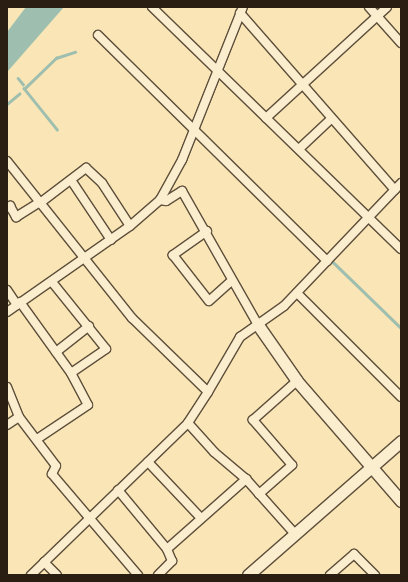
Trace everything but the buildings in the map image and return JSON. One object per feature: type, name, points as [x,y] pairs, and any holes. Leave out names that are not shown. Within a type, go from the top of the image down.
[{"type":"street","points":[[152,7],[401,249]]},
{"type":"street","points":[[369,7],[401,43]]},
{"type":"street","points":[[266,118],[387,7]]},
{"type":"street","points":[[7,312],[111,240],[160,200],[182,160],[192,129],[242,10],[301,86],[395,190]]},
{"type":"street","points":[[98,36],[327,261]]},
{"type":"street","points":[[299,149],[331,119]]},
{"type":"street","points":[[7,161],[132,318],[208,392]]},
{"type":"street","points":[[7,208],[10,206],[16,217],[40,202],[86,168],[102,183],[130,226]]},
{"type":"street","points":[[71,180],[111,240]]},
{"type":"street","points":[[31,575],[88,518],[188,423],[208,392],[232,348],[297,293],[401,183]]},
{"type":"street","points":[[160,200],[166,201],[182,191],[207,231],[231,280],[258,325],[297,381],[401,500]]},
{"type":"street","points":[[207,231],[173,255],[209,301],[231,280]]},
{"type":"street","points":[[52,282],[106,349],[71,373]]},
{"type":"street","points":[[7,290],[71,373],[88,405],[36,439]]},
{"type":"street","points":[[297,293],[401,397]]},
{"type":"street","points":[[56,352],[89,326]]},
{"type":"street","points":[[258,494],[292,465],[253,420],[297,381]]},
{"type":"street","points":[[7,387],[19,417],[56,466],[52,474],[138,575]]},
{"type":"street","points":[[7,425],[19,417]]},
{"type":"street","points":[[188,423],[214,452],[246,479],[295,534]]},
{"type":"street","points":[[248,575],[401,442]]},
{"type":"street","points":[[148,462],[201,518]]},
{"type":"street","points":[[167,549],[246,479]]},
{"type":"street","points":[[118,490],[167,549],[172,561],[158,575]]},
{"type":"street","points":[[330,575],[354,554],[374,575]]},
{"type":"street","points":[[44,562],[57,575]]},
{"type":"shaded area","points":[[26,7],[64,7],[8,71],[7,32]]},
{"type":"waterway","points":[[57,130],[24,89],[56,58],[75,52]]},
{"type":"waterway","points":[[18,78],[23,84]]},
{"type":"waterway","points":[[7,104],[19,94]]},
{"type":"waterway","points":[[333,262],[401,328]]}]
